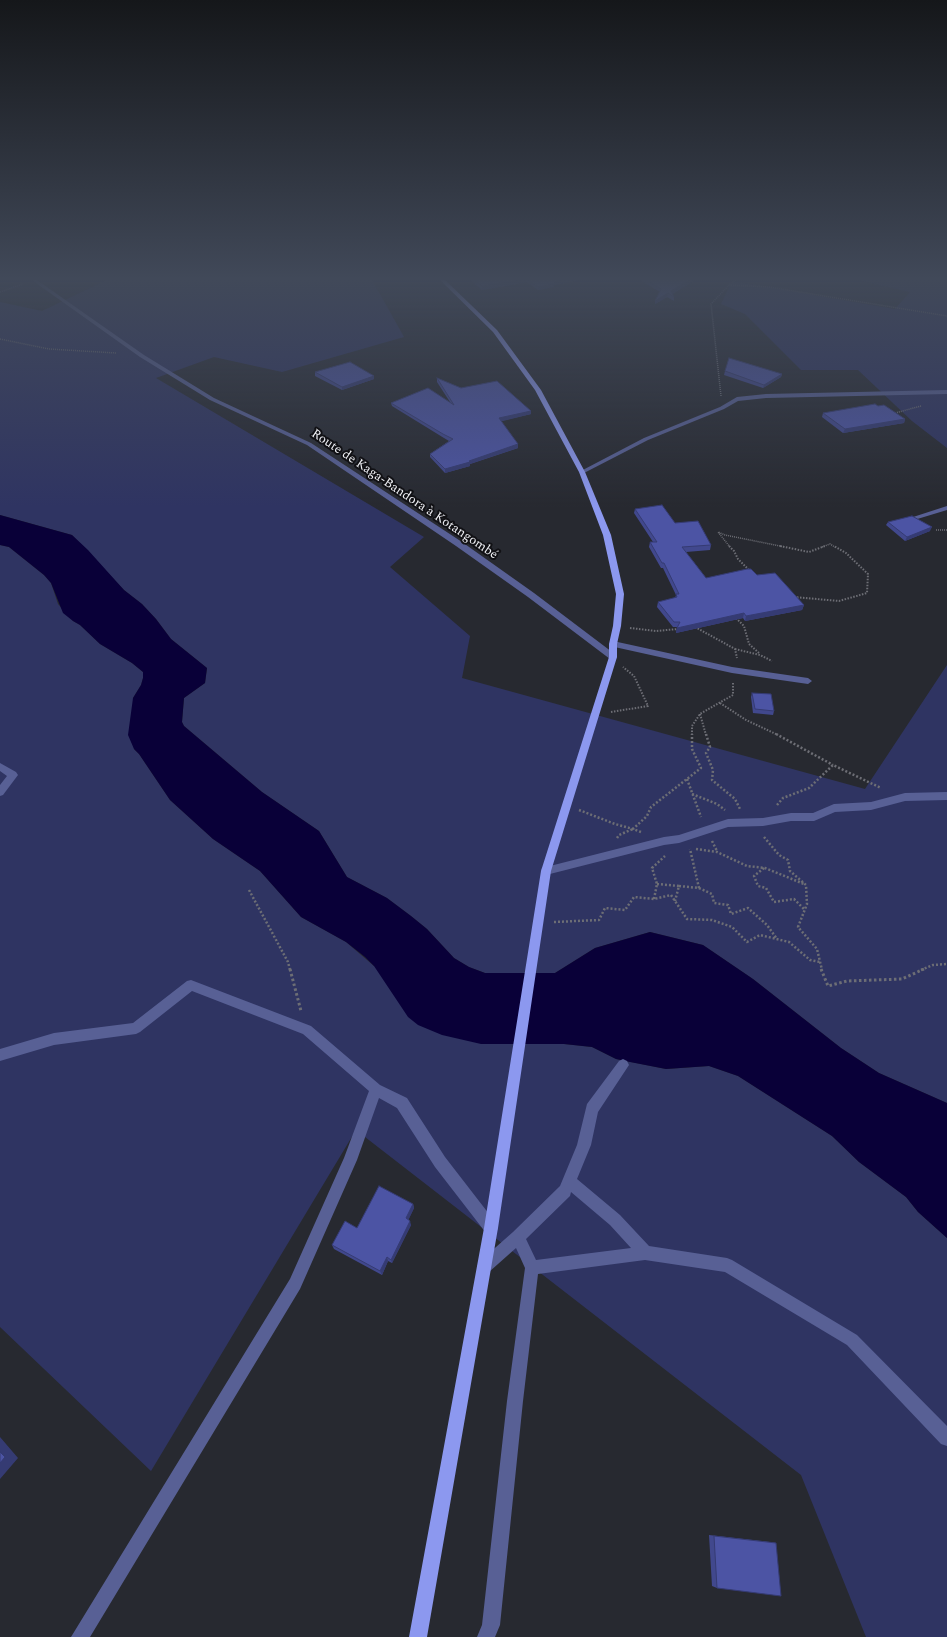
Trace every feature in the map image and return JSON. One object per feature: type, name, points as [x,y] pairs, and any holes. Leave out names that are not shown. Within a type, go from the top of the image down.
[{"type":"main road","points":[[418,1637],[491,1228],[546,871],[613,656],[613,644],[617,626],[620,594],[606,535],[582,472],[538,390],[512,354]]},
{"type":"street","name":"Route de Kaga-Bandora à Kotangombé","points":[[142,356],[212,399],[309,444],[466,549],[613,656]]},
{"type":"street","points":[[582,472],[646,439],[722,408],[737,399],[766,396],[947,392]]},
{"type":"street","points":[[914,518],[947,508]]},
{"type":"street","points":[[613,644],[732,670],[808,681]]},
{"type":"street","points":[[0,766],[13,775],[0,792]]},
{"type":"street","points":[[546,871],[664,841],[679,839],[736,823],[814,817],[834,808],[871,806],[905,797],[947,796]]},
{"type":"street","points":[[0,1055],[54,1039],[136,1028],[191,984],[307,1030],[376,1089],[402,1103],[440,1162],[491,1228]]},
{"type":"street","points":[[484,1267],[565,1191],[584,1145],[592,1109],[623,1065]]},
{"type":"street","points":[[80,1637],[295,1284],[350,1160],[376,1089]]},
{"type":"street","points":[[568,1181],[615,1220],[644,1253]]},
{"type":"street","points":[[486,1637],[491,1625],[514,1409],[532,1268],[518,1236]]},
{"type":"street","points":[[532,1268],[644,1253],[727,1265],[852,1340],[941,1429],[947,1438]]},
{"type":"path","points":[[128,354],[142,356]]},
{"type":"path","points":[[716,354],[722,408]]},
{"type":"path","points":[[936,530],[947,530]]},
{"type":"path","points":[[754,574],[738,559],[734,551],[723,540],[718,532],[732,537],[809,552],[830,544],[846,553],[868,574],[867,593],[839,601],[796,597],[789,598]]},
{"type":"path","points":[[733,614],[744,626],[749,644],[760,654]]},
{"type":"path","points":[[633,829],[647,816],[651,807],[701,768],[692,749],[692,726],[700,714],[733,695],[732,670],[738,659],[735,648],[690,624]]},
{"type":"path","points":[[617,626],[656,631],[676,630],[683,627]]},
{"type":"path","points":[[594,715],[648,706],[634,676],[613,656]]},
{"type":"path","points":[[720,702],[746,720],[783,737],[833,765],[880,788],[905,797]]},
{"type":"path","points":[[700,714],[710,747],[706,753],[713,770],[712,780],[735,799],[746,822],[769,841],[779,855],[788,860],[790,871],[806,885],[808,904],[798,926],[817,949],[828,986],[847,981],[902,978],[933,965],[947,964]]},
{"type":"path","points":[[763,822],[783,798],[809,788],[833,765]]},
{"type":"path","points":[[692,794],[717,804],[729,814],[736,823]]},
{"type":"path","points":[[567,805],[664,841]]},
{"type":"path","points":[[654,899],[657,884],[652,868],[669,852],[679,839]]},
{"type":"path","points":[[699,888],[689,848],[717,852],[747,866],[765,868],[806,885]]},
{"type":"path","points":[[765,868],[754,876],[758,886],[766,888],[774,902],[794,899],[805,910]]},
{"type":"path","points":[[657,884],[699,888],[712,894],[714,903],[728,905],[731,914],[748,908],[767,925],[778,939]]},
{"type":"path","points":[[675,901],[679,886]]},
{"type":"path","points":[[249,890],[288,962],[307,1030]]},
{"type":"path","points":[[538,923],[599,920],[605,908],[626,910],[634,897],[654,899],[671,895],[687,919],[712,920],[732,927],[747,942],[760,935],[789,942],[810,960],[820,962]]},
{"type":"shaded area","points":[[0,354],[343,354],[282,372],[214,357],[156,378],[424,537],[390,567],[470,636],[462,678],[865,789],[947,665],[947,1103],[879,1073],[841,1048],[753,979],[703,945],[650,932],[595,948],[555,973],[485,973],[469,967],[454,958],[427,929],[411,916],[387,898],[347,877],[319,831],[262,792],[184,726],[182,722],[184,698],[205,683],[207,668],[171,639],[156,619],[142,604],[124,590],[72,535],[0,515]]},
{"type":"shaded area","points":[[785,354],[947,354],[947,448],[912,421],[858,370],[801,370]]},
{"type":"shaded area","points":[[0,515],[72,535],[88,550],[124,590],[142,604],[156,619],[171,639],[207,668],[205,683],[184,698],[182,722],[184,726],[262,792],[319,831],[347,877],[387,898],[411,916],[427,929],[454,958],[469,967],[485,973],[555,973],[595,948],[650,932],[703,945],[753,979],[841,1048],[879,1073],[947,1103],[947,1238],[918,1212],[906,1197],[859,1162],[832,1136],[738,1076],[709,1066],[666,1069],[630,1062],[616,1059],[592,1047],[564,1044],[481,1044],[442,1035],[418,1025],[408,1017],[374,966],[365,957],[346,942],[301,917],[260,871],[213,839],[170,800],[139,754],[134,749],[128,735],[133,698],[141,685],[143,672],[132,663],[100,644],[80,625],[63,613],[51,583],[44,575],[9,547],[0,545]]},
{"type":"shaded area","points":[[0,545],[9,547],[44,575],[51,583],[58,604],[73,621],[80,625],[100,644],[132,663],[143,672],[141,685],[133,698],[134,749],[139,754],[170,800],[213,839],[260,871],[301,917],[346,942],[374,966],[564,1044],[592,1047],[616,1059],[666,1069],[709,1066],[738,1076],[832,1136],[859,1162],[906,1197],[918,1212],[947,1238],[947,1637],[866,1637],[801,1475],[356,1130],[151,1471],[0,1327]]},
{"type":"building","points":[[729,358],[782,374],[764,385],[725,371]]},
{"type":"building","points":[[350,362],[374,376],[342,387],[315,372]]},
{"type":"building","points":[[437,378],[461,388],[497,381],[531,411],[499,418],[518,444],[469,461],[470,462],[445,469],[430,454],[453,439],[391,403],[428,388],[454,405]]},
{"type":"building","points":[[875,404],[878,406],[884,405],[905,419],[845,429],[823,413]]},
{"type":"building","points":[[662,505],[675,523],[698,521],[711,545],[682,547],[706,578],[747,569],[751,569],[757,575],[775,573],[804,605],[746,616],[744,613],[677,628],[680,622],[674,622],[658,602],[677,597],[676,594],[679,594],[664,563],[662,563],[650,542],[657,542],[635,509]]},
{"type":"building","points":[[912,516],[932,527],[907,537],[888,522]]},
{"type":"building","points":[[752,693],[771,694],[774,711],[755,709]]},
{"type":"building","points":[[379,1186],[413,1204],[406,1218],[410,1221],[391,1260],[387,1257],[380,1271],[332,1245],[345,1221],[357,1228]]},
{"type":"building","points":[[0,1452],[5,1457],[0,1463]]},
{"type":"building","points":[[714,1536],[776,1543],[781,1596],[717,1588]]}]
